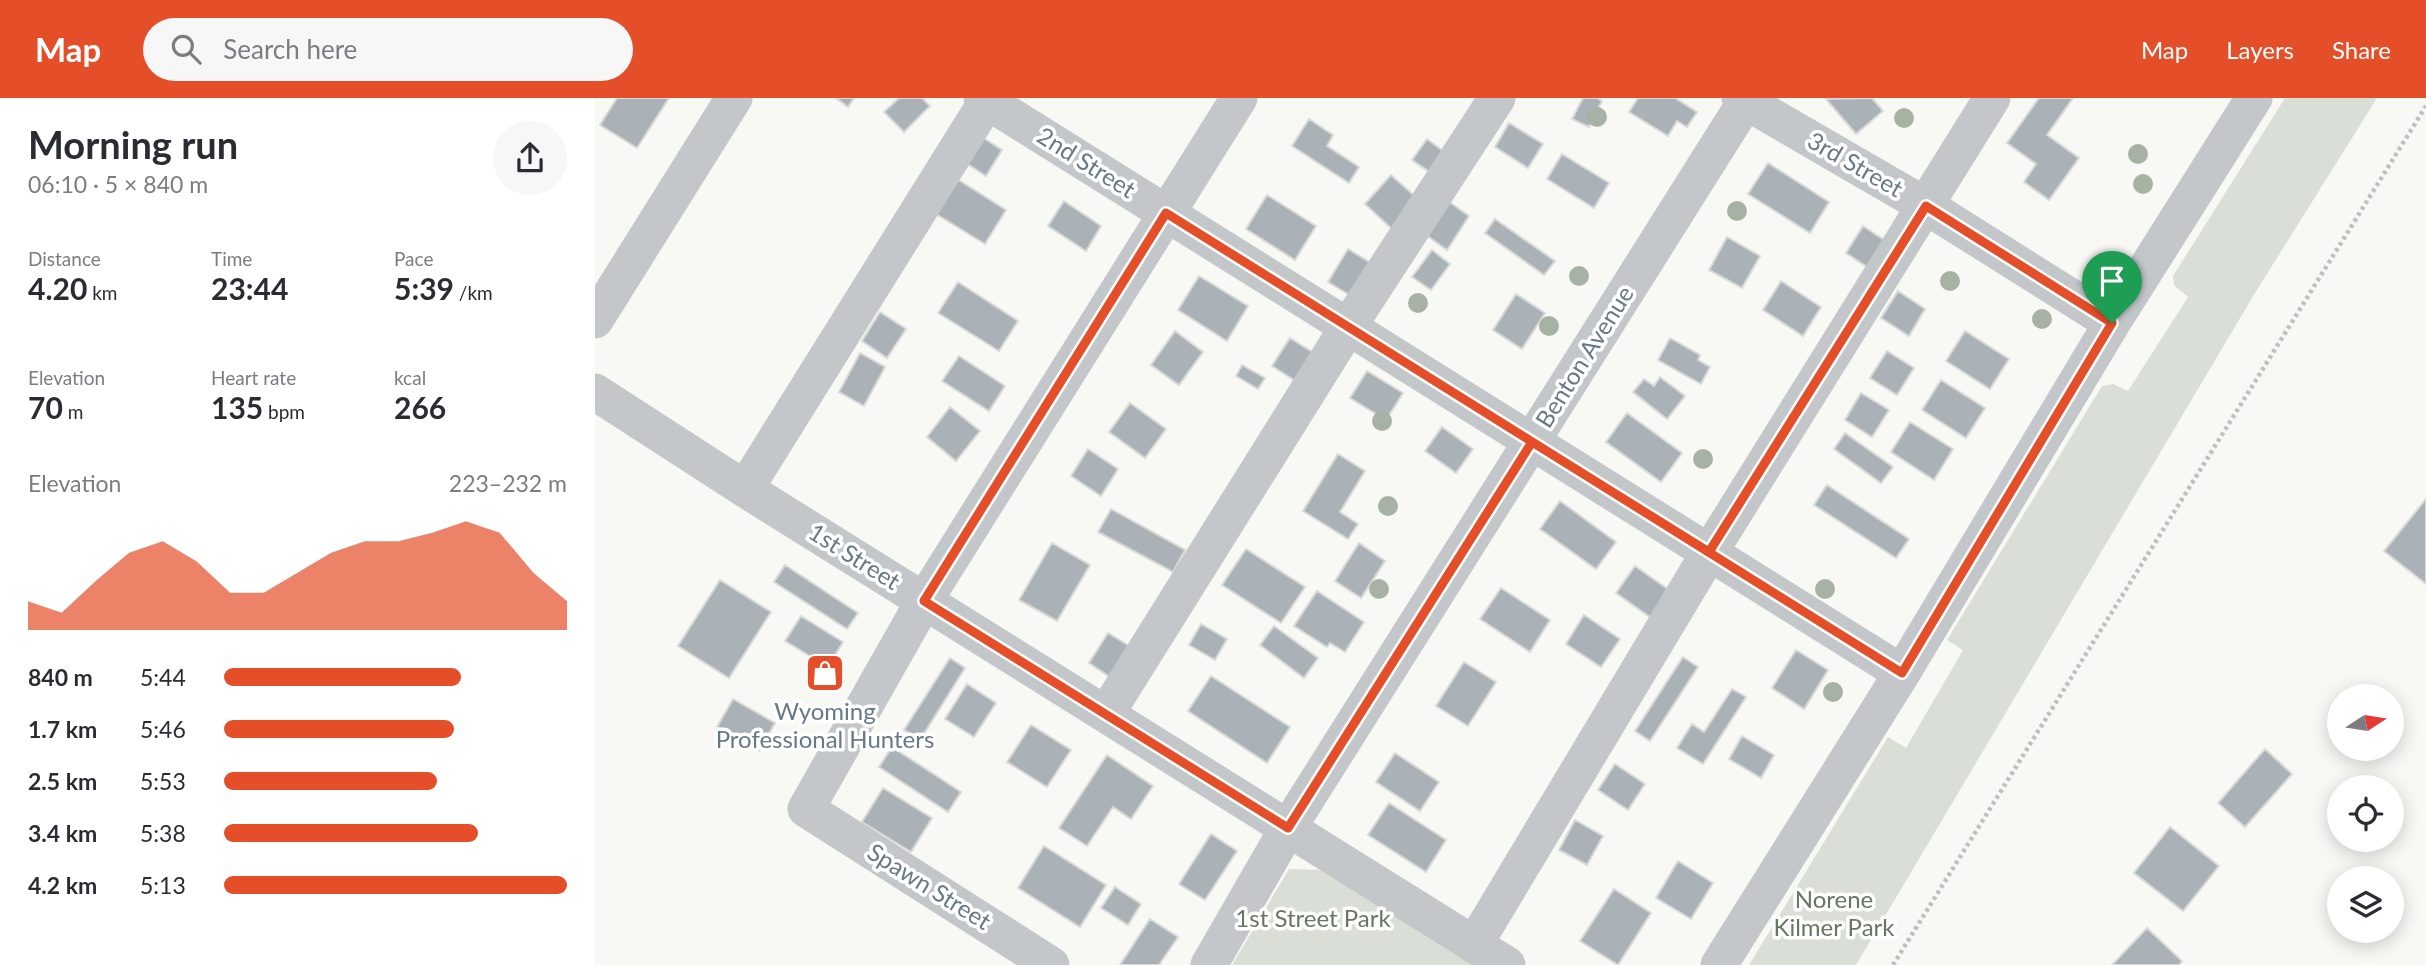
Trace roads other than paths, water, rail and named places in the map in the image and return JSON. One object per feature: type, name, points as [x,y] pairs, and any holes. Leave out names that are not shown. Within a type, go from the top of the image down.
[{"type":"street","points":[[595,320],[734,98]]},
{"type":"street","points":[[924,601],[1239,98]]},
{"type":"street","points":[[1106,715],[1348,327],[1497,98]]},
{"type":"street","points":[[1474,944],[1709,552],[1992,98]]},
{"type":"street","points":[[1719,965],[1902,673],[2112,323],[2254,98]]},
{"type":"street","points":[[745,489],[986,99]]},
{"type":"street","name":"2nd Street","points":[[986,99],[1902,673]]},
{"type":"street","name":"3rd Street","points":[[1745,99],[1926,206],[2112,323]]},
{"type":"street","name":"Benton Avenue","points":[[1209,965],[1288,828],[1745,99]]},
{"type":"street","name":"1st Street","points":[[595,392],[745,489],[1507,965]]},
{"type":"street","name":"Spawn Street","points":[[924,601],[806,809],[1051,965]]},
{"type":"place","name":"Wyoming Professional Hunters","points":[[825,673]]},
{"type":"park label","name":"Norene Kilmer Park","points":[[1834,914]]},
{"type":"park label","name":"1st Street Park","points":[[1313,919]]}]
